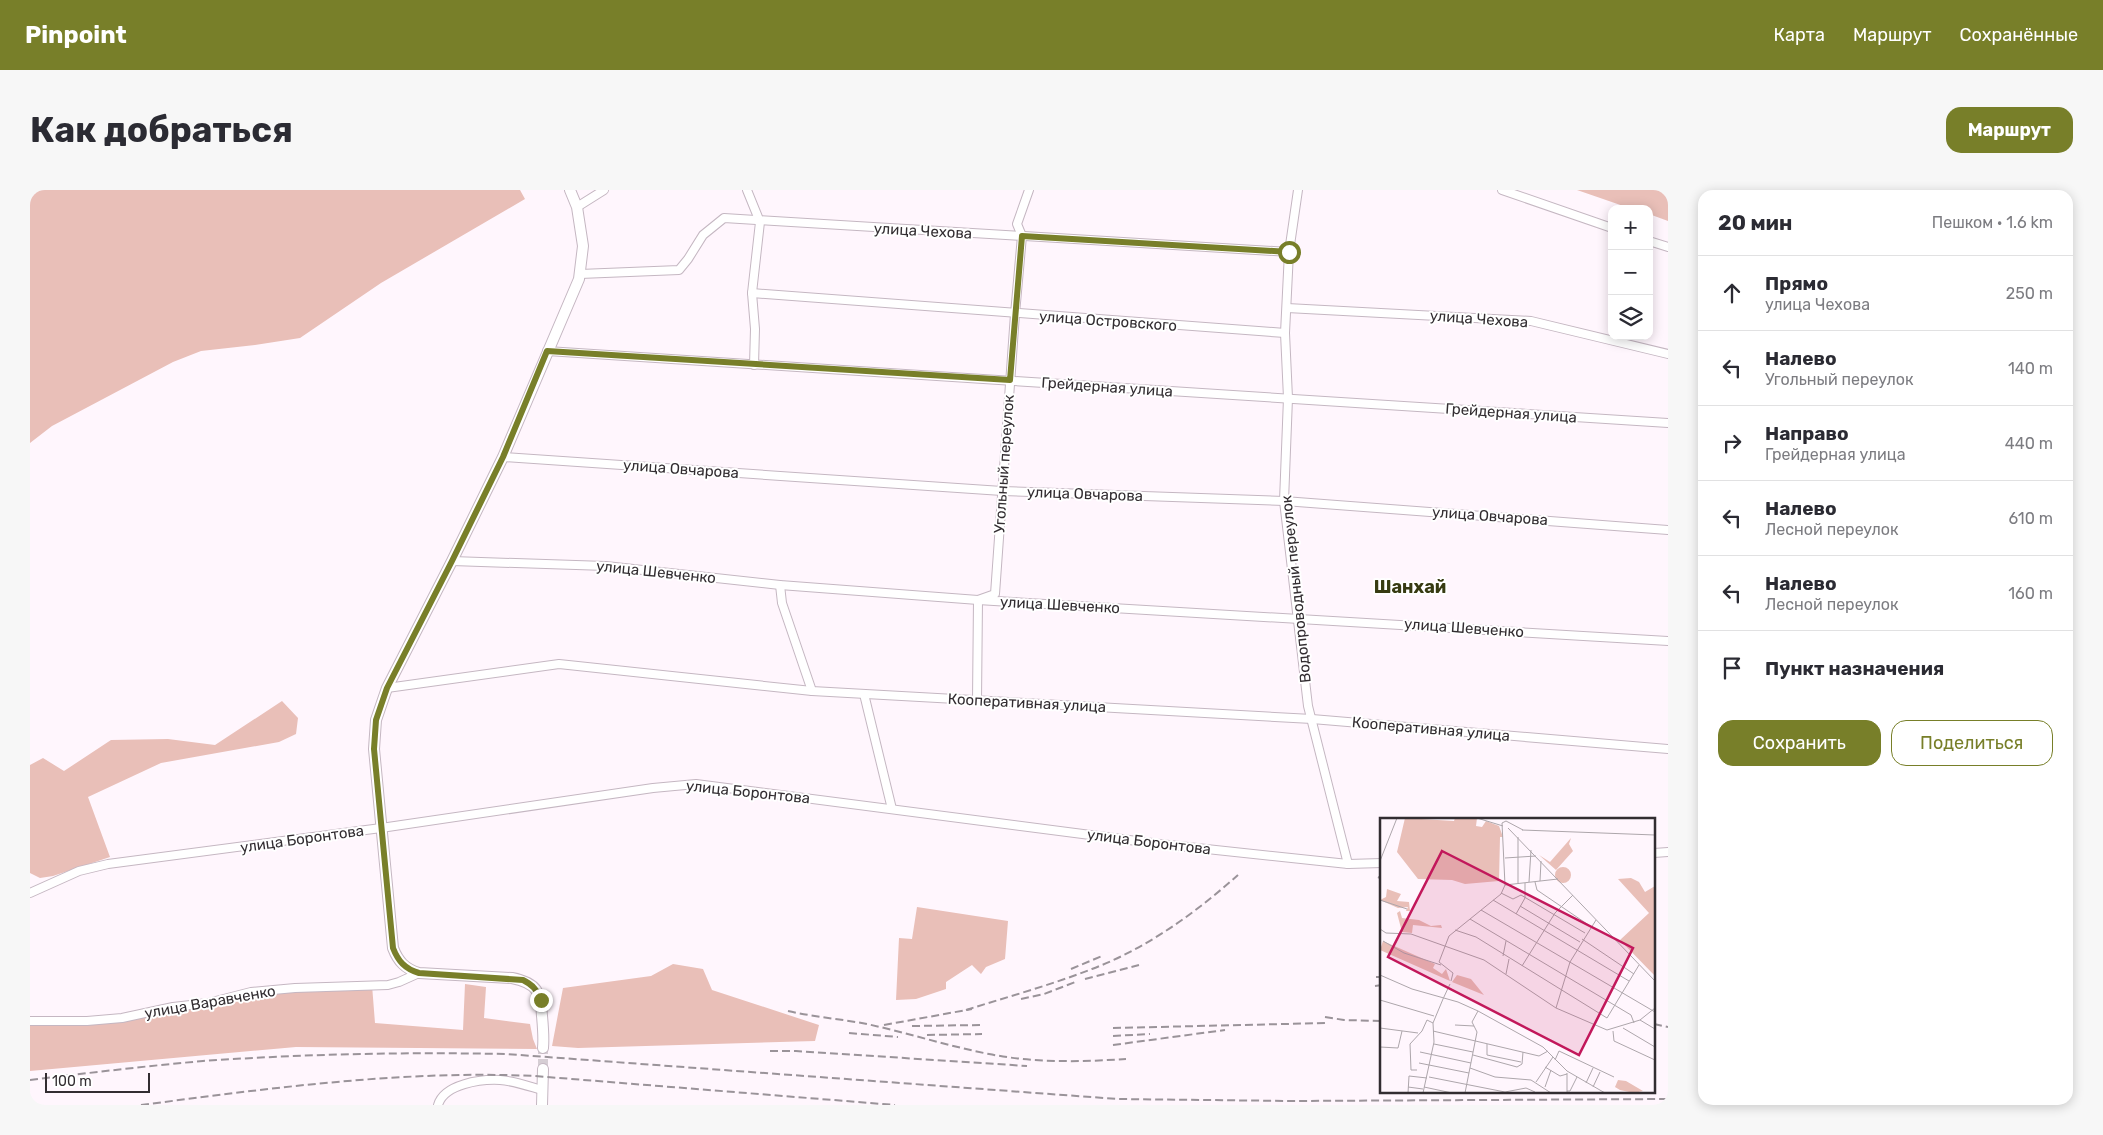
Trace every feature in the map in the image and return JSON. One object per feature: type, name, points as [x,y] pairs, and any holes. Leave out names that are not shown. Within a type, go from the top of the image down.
[{"type":"main road","points":[[544,1048],[541,1000],[538,992],[532,985],[523,980],[512,978],[419,973],[402,964],[393,948],[374,749],[376,720],[387,688],[503,457],[580,274],[583,246],[577,207],[570,190]]},
{"type":"main road","points":[[542,1105],[543,1069]]},
{"type":"street","points":[[577,207],[604,190]]},
{"type":"street","points":[[747,190],[760,222],[752,293],[755,329],[754,365]]},
{"type":"street","name":"Угольный переулок","points":[[978,600],[995,594],[1022,236],[1017,224],[1029,190]]},
{"type":"street","name":"Водопроводный переулок","points":[[1298,190],[1289,252],[1285,333],[1288,398],[1284,501],[1308,706],[1348,864]]},
{"type":"street","points":[[1502,190],[1608,227]]},
{"type":"street","name":"улица Чехова","points":[[580,274],[679,270],[703,236],[724,218],[760,222],[1289,252]]},
{"type":"street","points":[[1653,242],[1668,247]]},
{"type":"street","name":"улица Островского","points":[[752,293],[1285,333]]},
{"type":"street","name":"улица Чехова","points":[[1287,308],[1531,321],[1668,354]]},
{"type":"street","name":"Грейдерная улица","points":[[547,351],[1668,423]]},
{"type":"street","name":"улица Овчарова","points":[[503,457],[1002,490],[1284,501],[1668,530]]},
{"type":"street","name":"улица Шевченко","points":[[452,561],[606,566],[780,585],[978,600],[1668,641]]},
{"type":"street","points":[[780,585],[782,603],[812,691]]},
{"type":"street","points":[[977,700],[978,600]]},
{"type":"street","name":"Кооперативная улица","points":[[387,688],[559,664],[812,691],[1312,719],[1668,749]]},
{"type":"street","points":[[864,694],[892,808]]},
{"type":"street","name":"улица Боронтова","points":[[30,893],[79,872],[108,864],[381,828],[653,788],[696,784],[1153,843],[1348,864],[1380,863]]},
{"type":"street","name":"улица Варавченко","points":[[30,1021],[87,1021],[122,1018],[173,1007],[208,1003],[251,992],[388,985],[400,982],[419,973]]},
{"type":"street","points":[[438,1105],[447,1091],[457,1086],[492,1080],[522,1084],[542,1090]]},
{"type":"shaded area","points":[[30,190],[520,190],[525,199],[381,283],[300,338],[201,351],[173,362],[52,426],[30,443]]},
{"type":"shaded area","points":[[1577,190],[1668,190],[1668,221],[1653,215],[1653,205],[1620,205]]},
{"type":"shaded area","points":[[282,701],[298,718],[296,734],[279,742],[161,763],[88,797],[110,857],[53,876],[40,878],[30,873],[30,765],[43,758],[64,771],[111,740],[168,739],[215,745]]},
{"type":"shaded area","points":[[917,907],[1008,921],[1005,959],[986,967],[981,974],[972,965],[946,982],[946,989],[916,999],[896,1000],[899,938],[912,939]]},
{"type":"shaded area","points":[[673,964],[703,969],[712,990],[819,1025],[815,1041],[578,1048],[552,1046],[563,988],[651,976]]},
{"type":"shaded area","points":[[465,984],[486,987],[484,1018],[530,1024],[537,1049],[296,1047],[30,1071],[30,1021],[87,1021],[251,992],[372,985],[375,1023],[463,1030]]},
{"type":"tunnel","points":[[543,1048],[543,1069]]},
{"type":"railway","points":[[966,1010],[1045,986],[1112,961],[1169,929],[1238,875]]},
{"type":"railway","points":[[1071,969],[1102,956]]},
{"type":"railway","points":[[1085,979],[1139,965]]},
{"type":"railway","points":[[1021,999],[1044,994],[1078,981]]},
{"type":"railway","points":[[1375,986],[1380,985]]},
{"type":"railway","points":[[884,1025],[972,1009]]},
{"type":"railway","points":[[788,1011],[867,1024],[1006,1057],[1057,1061],[1126,1059]]},
{"type":"railway","points":[[1325,1017],[1344,1020],[1380,1021]]},
{"type":"railway","points":[[1113,1028],[1327,1023]]},
{"type":"railway","points":[[1656,1024],[1668,1027]]},
{"type":"railway","points":[[912,1026],[982,1025]]},
{"type":"railway","points":[[1113,1045],[1225,1030]]},
{"type":"railway","points":[[849,1033],[898,1037]]},
{"type":"railway","points":[[927,1035],[982,1034]]},
{"type":"railway","points":[[1113,1036],[1150,1034]]},
{"type":"railway","points":[[770,1051],[796,1051],[1027,1066]]},
{"type":"railway","points":[[30,1080],[203,1061],[354,1054],[468,1053],[506,1054],[1118,1099],[1292,1101],[1668,1099]]},
{"type":"railway","points":[[141,1105],[337,1082],[386,1078],[485,1075],[535,1076],[895,1105]]},
{"type":"railway","points":[[1490,1093],[1570,1092]]},
{"type":"district","name":"Шанхай","points":[[1410,587]]},
{"type":"route","points":[[541,1000],[538,992],[532,985],[523,980],[419,973],[402,964],[396,955],[393,948],[374,749],[376,720],[387,688],[503,457],[547,351],[1010,380],[1022,236],[1289,252]]}]
